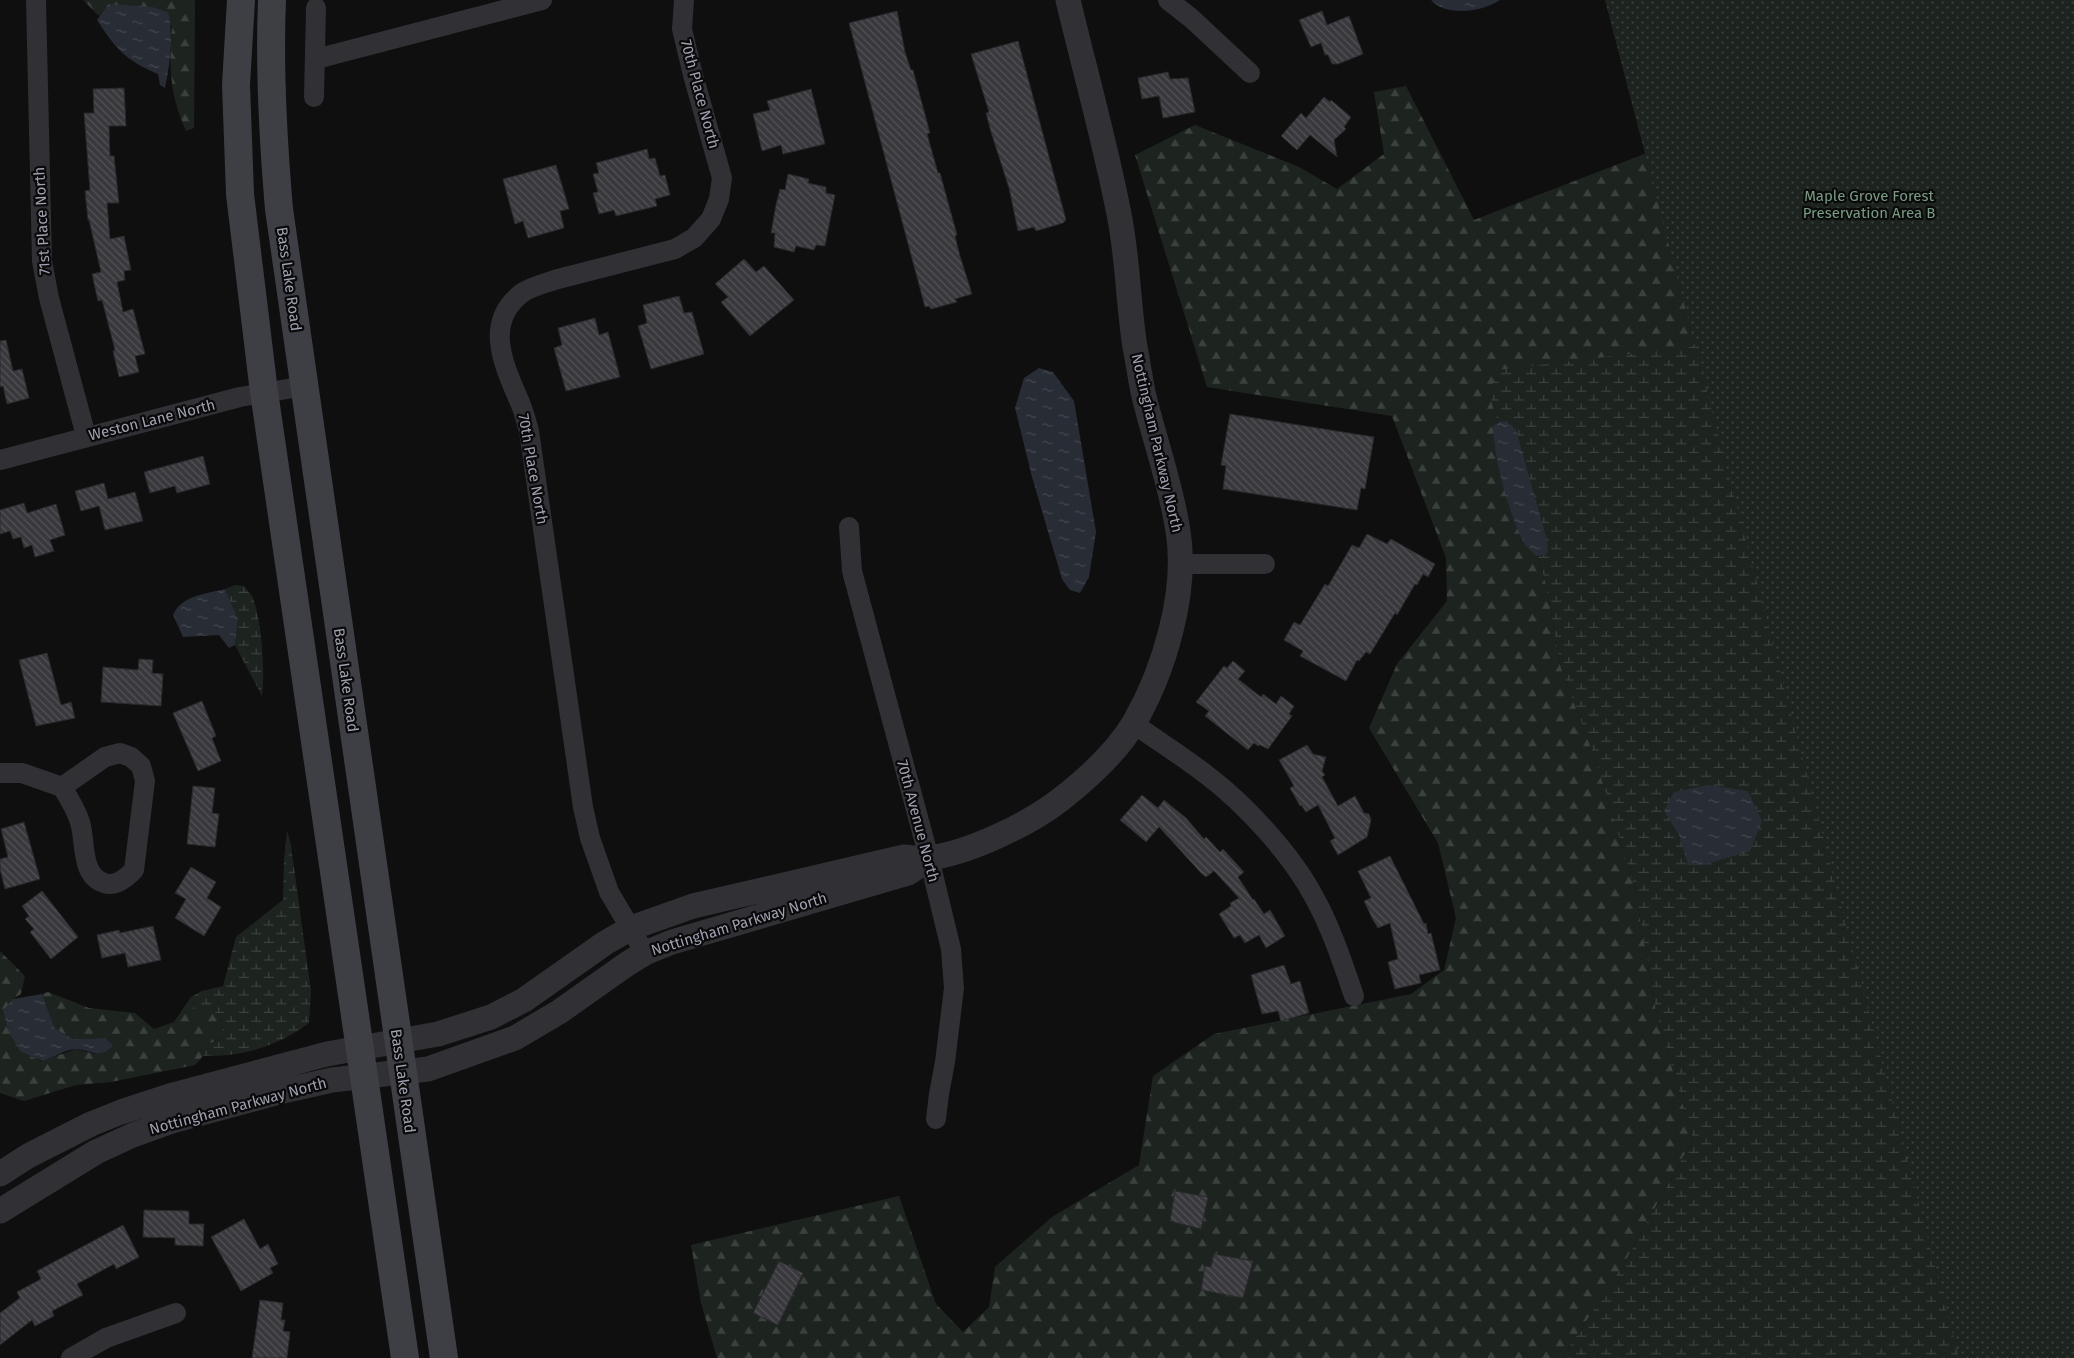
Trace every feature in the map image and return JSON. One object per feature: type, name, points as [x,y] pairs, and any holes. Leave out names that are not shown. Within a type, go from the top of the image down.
[{"type":"main road","points":[[241,0],[236,85],[240,194],[264,392],[358,1047],[405,1358]]},
{"type":"main road","name":"Bass Lake Road","points":[[272,0],[270,69],[272,138],[279,209],[397,1042],[444,1358]]},
{"type":"street","name":"71st Place North","points":[[36,0],[42,261],[49,298],[86,436]]},
{"type":"street","points":[[316,59],[542,0]]},
{"type":"street","name":"70th Place North","points":[[645,953],[609,892],[590,838],[583,808],[529,431],[499,346],[501,324],[509,306],[523,293],[558,279],[674,249],[694,238],[711,219],[719,199],[722,178],[692,76],[682,29],[684,0]]},
{"type":"street","name":"Nottingham Parkway North","points":[[0,1211],[96,1152],[141,1132],[172,1121],[283,1091],[332,1080],[363,1078],[428,1069],[515,1038],[559,1012],[620,968],[645,953],[672,942],[908,873],[929,858],[985,841],[1043,814],[1075,788],[1109,755],[1134,724],[1161,666],[1177,604],[1180,564],[1179,534],[1171,493],[1143,391],[1134,337],[1120,216],[1068,0]]},
{"type":"street","points":[[1168,0],[1191,18],[1250,72]]},
{"type":"street","points":[[314,97],[316,8]]},
{"type":"street","name":"Weston Lane North","points":[[0,460],[86,436],[264,392],[305,386]]},
{"type":"street","name":"70th Avenue North","points":[[849,527],[852,571],[929,858],[951,949],[954,988],[936,1119]]},
{"type":"street","points":[[1180,564],[1266,564]]},
{"type":"street","points":[[1134,724],[1209,776],[1250,814],[1284,853],[1312,893],[1334,938],[1354,996]]},
{"type":"street","points":[[0,773],[22,773],[62,787],[80,822],[90,873],[98,881],[110,885],[124,880],[134,870],[145,781],[141,766],[131,757],[120,753],[105,758],[62,787]]},
{"type":"street","name":"Nottingham Parkway North","points":[[0,1174],[60,1139],[121,1112],[173,1095],[358,1047],[438,1034],[491,1017],[524,1000],[605,943],[631,928],[693,906],[904,857],[929,858]]},
{"type":"street","points":[[72,1358],[106,1338],[176,1313]]},
{"type":"green space","points":[[83,0],[195,0],[194,128],[186,131],[173,92],[171,67],[172,26],[108,4],[99,16]]},
{"type":"green space","name":"Maple Grove Forest Preservation Area B","points":[[1605,0],[2074,0],[2074,1358],[1959,1358]]},
{"type":"green space","points":[[2074,0],[2014,272],[1490,396],[1546,584],[1561,668],[1597,764],[1635,889],[1657,1016],[1693,1139],[1625,1262],[1562,1358],[717,1358],[701,1303],[691,1245],[899,1196],[936,1304],[963,1332],[989,1307],[995,1267],[1052,1217],[1139,1165],[1153,1076],[1214,1034],[1411,994],[1444,970],[1456,918],[1438,843],[1369,728],[1397,664],[1447,601],[1446,558],[1392,416],[1207,387],[1135,155],[1195,125],[1299,167],[1337,189],[1384,154],[1374,92],[1406,86],[1474,220],[1781,101]]},
{"type":"green space","points":[[1720,343],[2074,1358],[1562,1358],[1625,1262],[1693,1139],[1657,1016],[1635,889],[1597,764],[1561,668],[1546,584],[1490,396],[1497,370]]},
{"type":"green space","points":[[235,585],[244,586],[253,598],[259,620],[262,647],[262,696],[235,645],[238,619],[225,589]]},
{"type":"green space","points":[[287,830],[291,846],[311,991],[309,1023],[272,1044],[245,1052],[203,1056],[200,1045],[223,1038],[222,1022],[213,1009],[193,1009],[191,997],[202,991],[223,986],[236,937],[283,900]]},
{"type":"green space","points":[[0,951],[25,976],[21,994],[13,999],[21,1052],[42,1061],[76,1049],[95,1054],[105,1038],[73,1039],[55,1029],[42,994],[48,992],[89,1008],[135,1013],[154,1029],[174,1022],[191,997],[194,1009],[213,1009],[222,1022],[223,1038],[200,1045],[203,1056],[195,1065],[111,1082],[76,1085],[24,1101],[0,1093]]},
{"type":"water","points":[[1431,0],[1500,0],[1474,10],[1455,11],[1446,9]]},
{"type":"water","points":[[108,4],[152,7],[168,12],[171,40],[165,88],[160,85],[158,74],[129,59],[103,30],[97,20]]},
{"type":"water","points":[[1039,368],[1053,372],[1074,401],[1096,532],[1089,577],[1080,593],[1070,590],[1062,579],[1032,477],[1015,408],[1024,378]]},
{"type":"water","points":[[1501,421],[1509,423],[1516,430],[1547,540],[1548,552],[1545,555],[1536,556],[1524,543],[1507,500],[1496,454],[1493,426]]},
{"type":"water","points":[[225,589],[238,619],[235,645],[229,648],[219,635],[183,637],[173,615],[177,608],[195,596]]},
{"type":"water","points":[[1708,785],[1748,791],[1762,821],[1750,851],[1703,865],[1688,865],[1679,835],[1664,811],[1674,792]]},
{"type":"water","points":[[42,994],[55,1029],[73,1039],[105,1038],[113,1046],[103,1053],[72,1049],[43,1061],[21,1052],[9,1032],[3,1010],[13,999]]},
{"type":"building","points":[[897,11],[905,52],[911,70],[913,70],[930,133],[927,134],[938,173],[940,173],[957,235],[955,236],[960,256],[972,294],[955,299],[957,302],[931,309],[929,306],[925,307],[849,23]]},
{"type":"building","points":[[1322,11],[1327,25],[1349,16],[1363,54],[1338,64],[1332,64],[1328,55],[1325,55],[1321,43],[1311,47],[1299,20]]},
{"type":"building","points":[[1018,41],[1066,220],[1063,223],[1036,231],[1034,227],[1018,231],[1009,188],[986,113],[989,112],[971,54]]},
{"type":"building","points":[[1168,72],[1170,79],[1188,78],[1195,112],[1163,118],[1159,96],[1142,99],[1138,78]]},
{"type":"building","points":[[124,88],[126,126],[109,126],[110,156],[114,156],[119,203],[107,203],[110,239],[124,236],[131,270],[124,271],[125,280],[117,282],[123,312],[133,309],[145,354],[135,356],[139,372],[119,377],[113,351],[115,350],[102,300],[98,301],[92,274],[101,272],[88,220],[85,191],[90,190],[84,113],[94,113],[93,89]]},
{"type":"building","points":[[811,89],[825,144],[783,154],[781,145],[762,151],[753,114],[770,110],[767,101]]},
{"type":"building","points":[[1324,97],[1330,102],[1331,100],[1351,117],[1344,127],[1346,129],[1334,140],[1337,157],[1310,135],[1297,150],[1281,136],[1301,113],[1306,118]]},
{"type":"building","points":[[647,149],[649,159],[655,158],[660,176],[665,175],[670,195],[655,199],[657,206],[616,216],[614,210],[599,214],[593,193],[598,192],[593,174],[599,173],[596,163]]},
{"type":"building","points":[[556,165],[569,209],[560,211],[564,228],[528,238],[523,221],[515,224],[503,179]]},
{"type":"building","points":[[788,174],[809,179],[808,183],[826,187],[826,193],[835,195],[825,246],[816,245],[814,250],[796,246],[794,252],[774,247],[775,233],[771,233],[776,205],[780,189],[785,190]]},
{"type":"building","points":[[744,259],[756,272],[764,266],[794,300],[750,336],[721,302],[728,297],[715,284]]},
{"type":"building","points":[[679,296],[684,313],[692,312],[704,354],[651,369],[638,326],[647,323],[643,305]]},
{"type":"building","points":[[595,318],[599,335],[608,332],[620,377],[566,391],[554,348],[562,345],[558,328]]},
{"type":"building","points":[[6,340],[13,371],[22,369],[29,398],[7,404],[3,386],[0,387],[0,341]]},
{"type":"building","points":[[1230,414],[1374,437],[1365,489],[1361,488],[1357,510],[1223,489],[1226,466],[1221,465]]},
{"type":"building","points":[[203,456],[210,484],[177,493],[175,486],[150,493],[144,472]]},
{"type":"building","points":[[104,483],[108,499],[135,492],[143,521],[105,530],[99,506],[81,511],[75,491]]},
{"type":"building","points":[[24,503],[27,513],[56,504],[65,535],[50,540],[54,551],[35,557],[32,545],[24,548],[21,537],[13,539],[10,531],[0,534],[0,510]]},
{"type":"building","points":[[1367,534],[1387,544],[1391,539],[1435,564],[1428,577],[1423,574],[1417,585],[1415,584],[1397,615],[1395,613],[1370,654],[1366,652],[1359,661],[1357,660],[1346,681],[1300,656],[1303,651],[1284,640],[1294,622],[1300,625],[1325,584],[1328,586],[1352,545],[1359,548]]},
{"type":"building","points":[[47,653],[61,705],[71,702],[75,718],[36,726],[19,660]]},
{"type":"building","points":[[139,659],[153,660],[152,673],[163,674],[161,706],[101,702],[103,667],[138,670]]},
{"type":"building","points":[[1233,661],[1245,671],[1238,679],[1261,697],[1263,694],[1276,704],[1281,696],[1294,706],[1289,714],[1292,716],[1268,749],[1254,743],[1248,750],[1205,716],[1209,711],[1196,702],[1224,666],[1227,668]]},
{"type":"building","points":[[202,701],[216,736],[212,738],[221,761],[198,771],[173,713]]},
{"type":"building","points":[[1307,745],[1313,754],[1326,757],[1322,771],[1325,775],[1322,777],[1338,806],[1355,796],[1364,813],[1369,814],[1371,820],[1367,837],[1338,855],[1330,841],[1335,838],[1318,805],[1306,812],[1300,806],[1290,788],[1294,786],[1279,760]]},
{"type":"building","points":[[193,786],[215,788],[212,813],[219,814],[215,847],[187,844]]},
{"type":"building","points":[[1142,795],[1158,808],[1164,800],[1186,818],[1204,839],[1206,837],[1220,852],[1223,849],[1244,872],[1238,877],[1253,900],[1264,914],[1270,910],[1285,936],[1266,948],[1259,935],[1245,943],[1240,935],[1234,938],[1219,914],[1231,906],[1230,903],[1239,898],[1214,871],[1206,877],[1201,873],[1159,827],[1146,842],[1120,820]]},
{"type":"building","points":[[24,822],[40,879],[5,889],[0,869],[0,859],[8,857],[1,829]]},
{"type":"building","points":[[1390,856],[1424,924],[1426,923],[1428,934],[1431,933],[1440,970],[1419,975],[1421,983],[1395,989],[1388,962],[1398,959],[1390,923],[1378,928],[1373,920],[1364,901],[1371,898],[1358,871]]},
{"type":"building","points":[[191,867],[216,882],[207,898],[221,907],[204,936],[175,918],[186,899],[175,893]]},
{"type":"building","points":[[42,891],[78,937],[51,959],[30,932],[34,929],[25,919],[29,916],[22,906]]},
{"type":"building","points":[[153,926],[161,960],[128,967],[125,953],[102,958],[97,935],[119,930],[120,933]]},
{"type":"building","points":[[1284,965],[1291,984],[1300,981],[1309,1013],[1281,1021],[1278,1011],[1262,1014],[1251,975]]},
{"type":"building","points":[[1175,1191],[1208,1197],[1201,1229],[1170,1221]]},
{"type":"building","points":[[144,1210],[189,1211],[189,1224],[204,1224],[203,1246],[175,1245],[175,1238],[143,1237]]},
{"type":"building","points":[[244,1219],[260,1249],[268,1244],[278,1264],[270,1268],[273,1273],[241,1291],[211,1237]]},
{"type":"building","points":[[123,1225],[139,1257],[116,1269],[114,1264],[77,1284],[83,1295],[52,1311],[54,1316],[35,1326],[32,1320],[0,1345],[0,1313],[20,1298],[17,1292],[41,1279],[37,1271]]},
{"type":"building","points":[[1214,1254],[1253,1261],[1243,1298],[1201,1290],[1205,1266],[1211,1267]]},
{"type":"building","points":[[779,1261],[803,1273],[778,1325],[753,1313]]},
{"type":"building","points":[[260,1300],[283,1303],[281,1320],[285,1320],[283,1331],[290,1332],[287,1358],[252,1358]]}]
